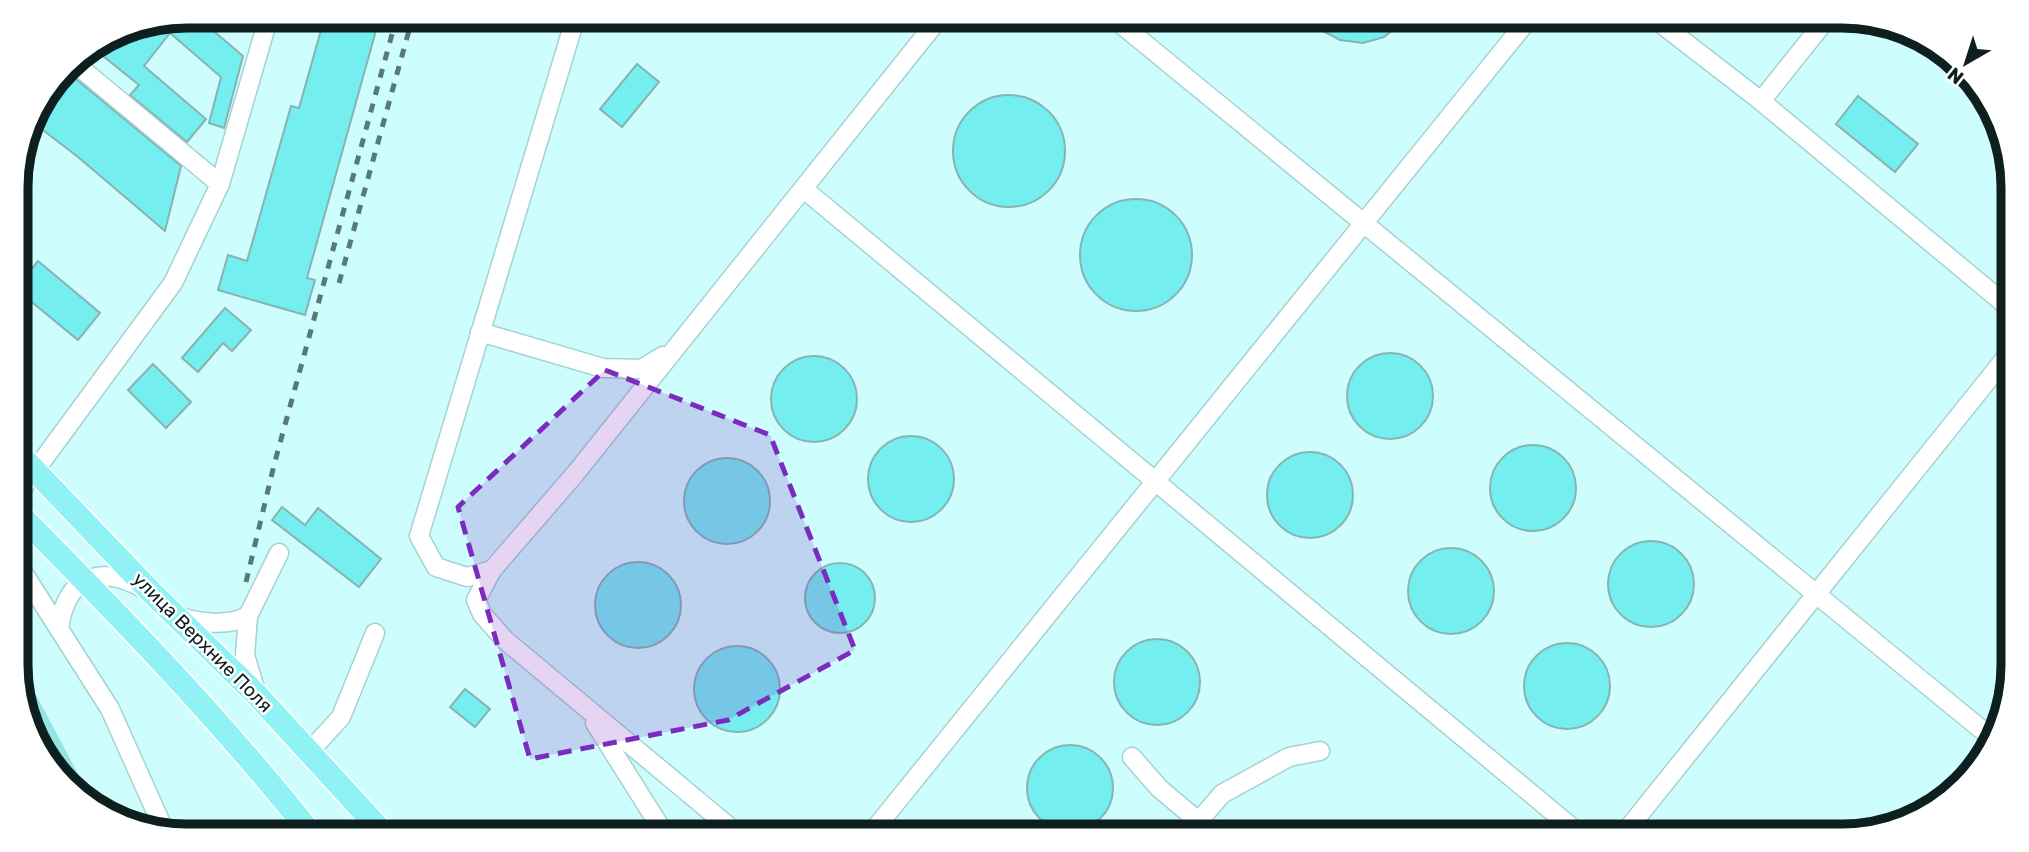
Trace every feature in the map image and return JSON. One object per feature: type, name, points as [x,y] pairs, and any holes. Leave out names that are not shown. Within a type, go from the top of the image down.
[{"type":"main road","name":"улица Верхние Поля","points":[[28,462],[154,595],[257,695],[375,824]]},
{"type":"main road","points":[[28,522],[193,694],[260,769],[304,824]]},
{"type":"street","points":[[28,480],[173,284],[220,184],[265,28]]},
{"type":"street","points":[[492,570],[467,576],[436,567],[419,536],[572,28]]},
{"type":"street","points":[[725,824],[505,640],[482,614],[476,600],[492,570],[575,474],[932,28]]},
{"type":"street","points":[[1126,28],[1986,733]]},
{"type":"street","points":[[879,824],[1521,28]]},
{"type":"street","points":[[1667,28],[1761,101],[2001,301]]},
{"type":"street","points":[[1761,101],[1819,28]]},
{"type":"street","points":[[81,69],[220,184]]},
{"type":"street","points":[[804,190],[1158,481],[1568,824]]},
{"type":"street","points":[[480,332],[603,368],[641,369],[672,351]]},
{"type":"street","points":[[1632,824],[2001,364]]},
{"type":"street","points":[[257,695],[245,655],[248,616],[279,553]]},
{"type":"street","points":[[59,629],[67,598],[84,581],[96,576],[112,576],[136,584],[154,595]]},
{"type":"street","points":[[28,580],[110,709],[160,822]]},
{"type":"street","points":[[173,614],[216,623],[248,616]]},
{"type":"street","points":[[310,751],[341,717],[375,633]]},
{"type":"street","points":[[587,710],[658,824]]},
{"type":"street","points":[[1196,824],[1222,794],[1289,757],[1320,751]]},
{"type":"street","points":[[1132,757],[1159,788],[1198,821]]},
{"type":"highlighted area","points":[[605,370],[770,435],[855,650],[728,720],[530,759],[458,507]]},
{"type":"shaded area","points":[[29,681],[84,786],[61,762],[49,744],[33,706]]},
{"type":"building","points":[[210,28],[243,56],[224,128],[209,123],[221,77],[170,33],[144,66],[206,119],[187,142],[130,95],[139,85],[101,54],[146,33],[166,29]]},
{"type":"building","points":[[322,28],[377,28],[307,278],[315,280],[305,315],[218,290],[228,255],[247,261],[291,106],[299,108]]},
{"type":"building","points":[[1319,28],[1395,28],[1384,37],[1363,43],[1340,40]]},
{"type":"building","points":[[637,64],[659,82],[622,127],[600,109]]},
{"type":"building","points":[[73,77],[181,166],[165,231],[39,127],[55,99]]},
{"type":"building","points":[[1009,95],[1030,99],[1049,111],[1061,130],[1065,151],[1061,172],[1049,191],[1030,203],[1009,207],[988,203],[969,191],[957,172],[953,151],[957,130],[969,111],[988,99]]},
{"type":"building","points":[[1858,96],[1918,144],[1895,172],[1836,124]]},
{"type":"building","points":[[1136,199],[1157,203],[1176,215],[1188,234],[1192,255],[1188,276],[1176,295],[1157,307],[1136,311],[1115,307],[1096,295],[1084,276],[1080,255],[1084,234],[1096,215],[1115,203]]},
{"type":"building","points":[[38,261],[100,313],[78,340],[28,299],[28,274]]},
{"type":"building","points":[[225,308],[251,330],[232,351],[223,343],[198,372],[182,358]]},
{"type":"building","points":[[1390,353],[1407,356],[1421,365],[1430,379],[1433,396],[1430,413],[1421,427],[1407,436],[1390,439],[1373,436],[1359,427],[1350,413],[1347,396],[1350,379],[1359,365],[1373,356]]},
{"type":"building","points":[[814,356],[831,359],[845,368],[854,382],[857,399],[854,416],[845,430],[831,439],[814,442],[797,439],[783,430],[774,416],[771,399],[774,382],[783,368],[797,359]]},
{"type":"building","points":[[153,364],[191,402],[166,428],[128,390]]},
{"type":"building","points":[[911,436],[928,439],[942,448],[951,462],[954,479],[951,496],[942,510],[928,519],[911,522],[894,519],[880,510],[871,496],[868,479],[871,462],[880,448],[894,439]]},
{"type":"building","points":[[1533,445],[1550,448],[1564,457],[1573,471],[1576,488],[1573,505],[1564,519],[1550,528],[1533,531],[1516,528],[1502,519],[1493,505],[1490,488],[1493,471],[1502,457],[1516,448]]},
{"type":"building","points":[[1310,452],[1327,455],[1341,464],[1350,478],[1353,495],[1350,512],[1341,526],[1327,535],[1310,538],[1293,535],[1279,526],[1270,512],[1267,495],[1270,478],[1279,464],[1293,455]]},
{"type":"building","points":[[727,458],[744,461],[758,470],[767,484],[770,501],[767,518],[758,532],[744,541],[727,544],[710,541],[696,532],[687,518],[684,501],[687,484],[696,470],[710,461]]},
{"type":"building","points":[[282,507],[305,525],[318,508],[381,559],[359,587],[272,520]]},
{"type":"building","points":[[1651,541],[1668,544],[1682,553],[1691,567],[1694,584],[1691,601],[1682,615],[1668,624],[1651,627],[1634,624],[1620,615],[1611,601],[1608,584],[1611,567],[1620,553],[1634,544]]},
{"type":"building","points":[[1451,548],[1468,551],[1482,560],[1491,574],[1494,591],[1491,608],[1482,622],[1468,631],[1451,634],[1434,631],[1420,622],[1411,608],[1408,591],[1411,574],[1420,560],[1434,551]]},
{"type":"building","points":[[638,562],[655,565],[669,574],[678,588],[681,605],[678,622],[669,636],[655,645],[638,648],[621,645],[607,636],[598,622],[595,605],[598,588],[607,574],[621,565]]},
{"type":"building","points":[[840,563],[865,573],[875,598],[865,623],[840,633],[815,623],[805,598],[815,573]]},
{"type":"building","points":[[1157,639],[1174,642],[1188,651],[1197,665],[1200,682],[1197,699],[1188,713],[1174,722],[1157,725],[1140,722],[1126,713],[1117,699],[1114,682],[1117,665],[1126,651],[1140,642]]},
{"type":"building","points":[[1567,643],[1584,646],[1598,655],[1607,669],[1610,686],[1607,703],[1598,717],[1584,726],[1567,729],[1550,726],[1536,717],[1527,703],[1524,686],[1527,669],[1536,655],[1550,646]]},
{"type":"building","points":[[737,646],[754,649],[768,658],[777,672],[780,689],[777,706],[768,720],[754,729],[737,732],[720,729],[706,720],[697,706],[694,689],[697,672],[706,658],[720,649]]},
{"type":"building","points":[[465,689],[490,709],[475,727],[450,707]]},
{"type":"building","points":[[1070,745],[1087,748],[1101,757],[1112,780],[1110,805],[1101,819],[1094,824],[1046,824],[1039,819],[1030,805],[1027,788],[1030,771],[1039,757],[1053,748]]},
{"type":"railway","points":[[246,582],[274,465],[394,28]]},
{"type":"railway","points":[[339,283],[410,28]]}]
